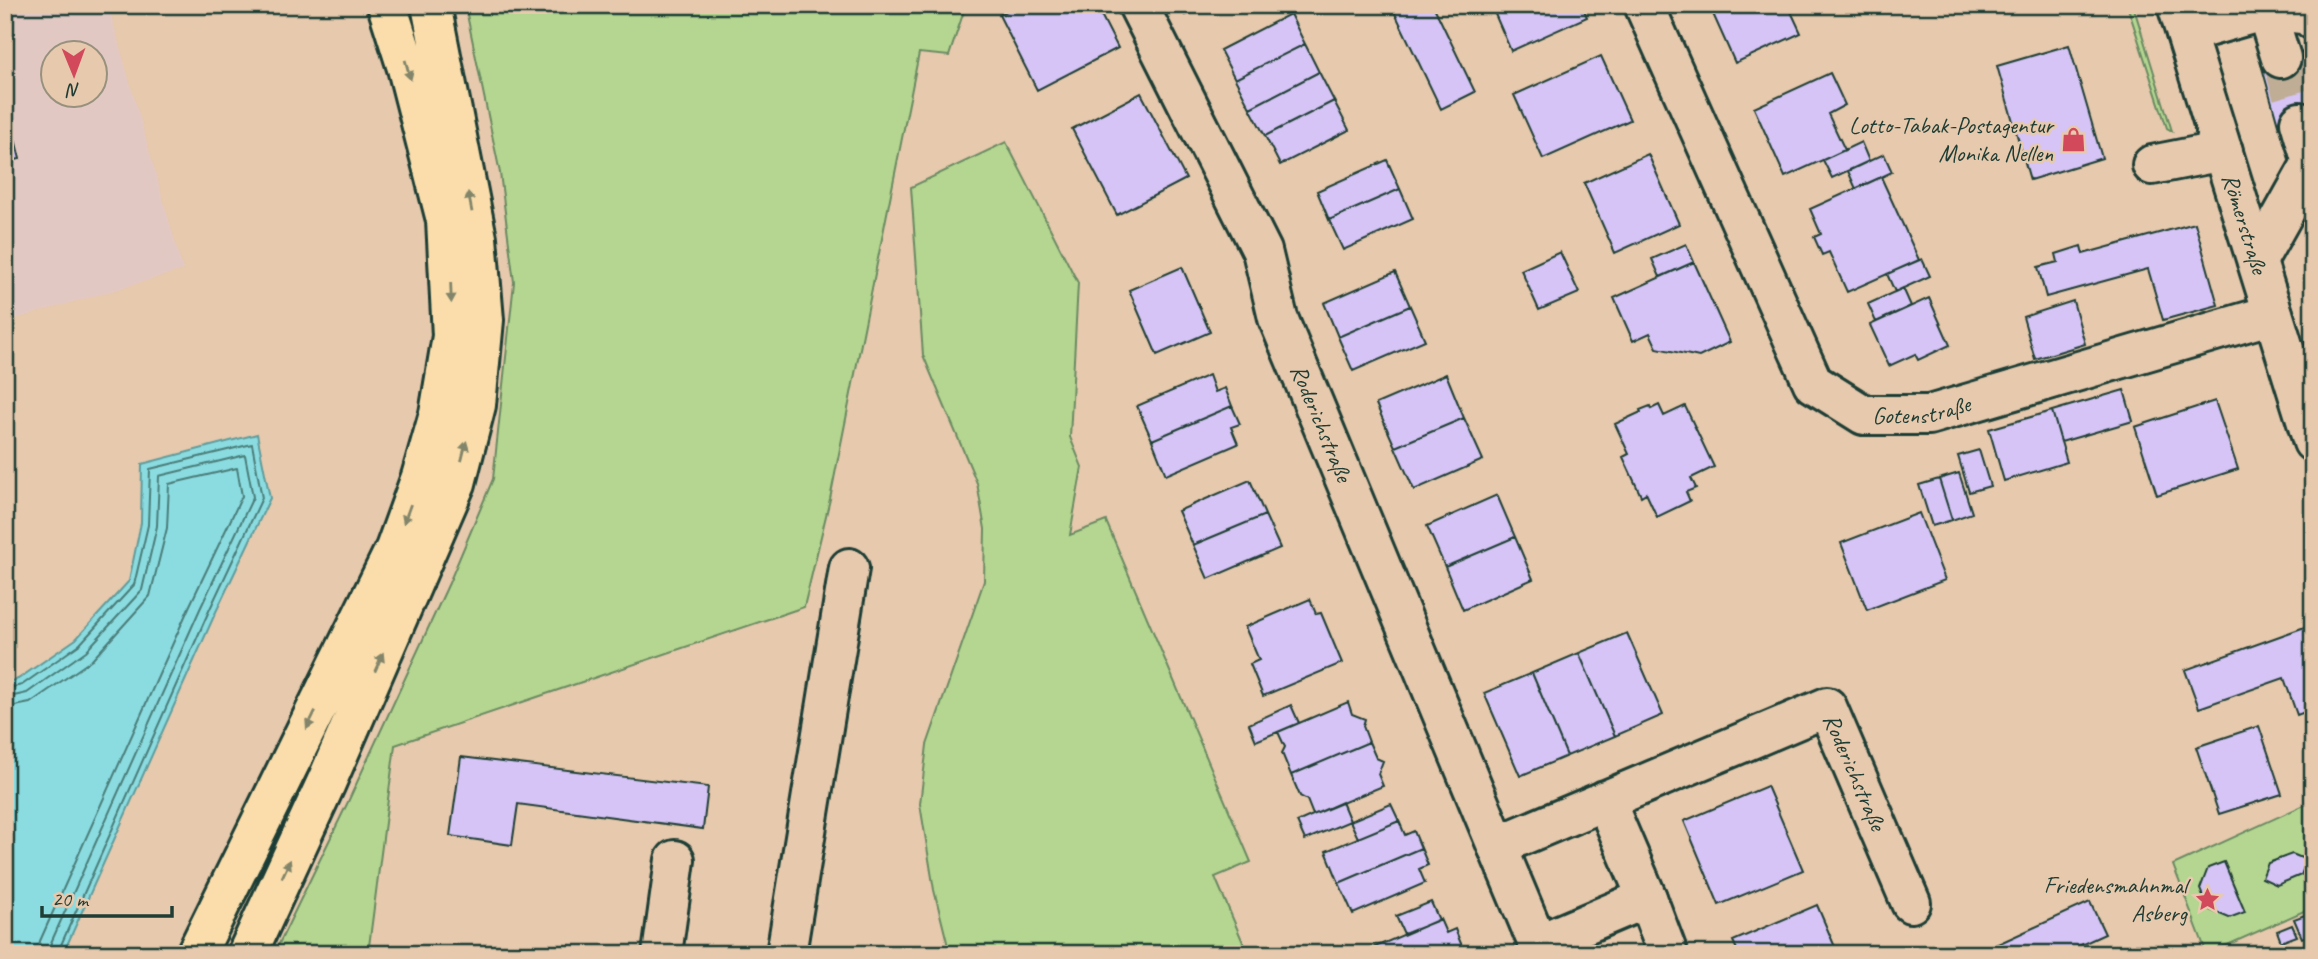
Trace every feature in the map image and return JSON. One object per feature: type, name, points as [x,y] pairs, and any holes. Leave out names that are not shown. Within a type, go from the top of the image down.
[{"type":"highway","points":[[196,954],[394,549],[421,477],[439,414],[452,336],[446,220],[407,68],[387,5]]},
{"type":"highway","points":[[247,954],[326,783],[456,483],[477,405],[484,320],[477,238],[431,5]]},
{"type":"street","name":"Roderichstraße","points":[[1138,5],[1262,251],[1278,318],[1538,944],[1647,898]]},
{"type":"street","name":"Gotenstraße","points":[[1644,5],[1813,383],[1864,415],[1929,415],[2273,314]]},
{"type":"street","points":[[2266,10],[2281,58]]},
{"type":"street","points":[[2182,19],[2266,10],[2311,15],[2313,20]]},
{"type":"street","name":"Römerstraße","points":[[2182,19],[2313,442]]},
{"type":"street","points":[[2257,261],[2312,162],[2300,122]]},
{"type":"street","points":[[2151,165],[2223,150]]},
{"type":"street","points":[[786,954],[849,568]]},
{"type":"street","name":"Roderichstraße","points":[[1497,846],[1827,707],[1910,903]]},
{"type":"street","points":[[1605,800],[1668,954]]},
{"type":"street","points":[[662,954],[675,860]]},
{"type":"shaded area","points":[[5,5],[108,5],[183,270],[5,322]]},
{"type":"green space","points":[[465,5],[966,5],[949,56],[919,53],[830,499],[804,607],[395,745],[368,954],[274,954],[449,583],[493,479],[514,282],[500,173]]},
{"type":"green space","points":[[2127,5],[2133,5],[2172,131],[2167,128]]},
{"type":"green space","points":[[1006,142],[1078,283],[1070,437],[1082,467],[1070,535],[1106,521],[1251,862],[1215,877],[1248,954],[950,954],[934,890],[920,804],[927,745],[984,581],[985,529],[977,483],[923,355],[911,187]]},
{"type":"green space","points":[[2313,801],[2313,907],[2207,954],[2173,865]]},
{"type":"water","points":[[257,434],[270,498],[214,616],[63,954],[5,954],[5,683],[18,679],[76,639],[129,581],[141,523],[142,464]]},
{"type":"building","points":[[1018,5],[1096,5],[1118,48],[1037,90],[999,15]]},
{"type":"building","points":[[1180,5],[1205,5],[1185,15]]},
{"type":"building","points":[[1391,5],[1433,5],[1475,92],[1441,109]]},
{"type":"building","points":[[1491,5],[1582,5],[1587,17],[1511,51]]},
{"type":"building","points":[[1709,5],[1788,5],[1801,33],[1735,63]]},
{"type":"building","points":[[1290,14],[1305,44],[1235,79],[1220,50]]},
{"type":"building","points":[[1305,44],[1319,72],[1250,108],[1235,79]]},
{"type":"building","points":[[2069,45],[2102,158],[2030,180],[1997,66]]},
{"type":"building","points":[[2313,49],[2313,118],[2279,128],[2261,64]]},
{"type":"building","points":[[1601,56],[1630,120],[1543,159],[1514,95]]},
{"type":"building","points":[[1319,72],[1334,101],[1265,136],[1250,108]]},
{"type":"building","points":[[1830,73],[1845,105],[1828,114],[1845,150],[1785,177],[1754,108]]},
{"type":"building","points":[[1141,93],[1186,179],[1117,215],[1072,129]]},
{"type":"building","points":[[5,99],[20,159],[5,162]]},
{"type":"building","points":[[1334,101],[1349,130],[1280,165],[1265,136]]},
{"type":"building","points":[[1861,142],[1869,161],[1832,178],[1823,160]]},
{"type":"building","points":[[1648,154],[1679,224],[1615,253],[1584,183]]},
{"type":"building","points":[[1884,154],[1892,172],[1856,189],[1848,171]]},
{"type":"building","points":[[1387,160],[1400,189],[1329,220],[1317,191]]},
{"type":"building","points":[[1881,177],[1919,260],[1847,292],[1829,252],[1822,255],[1814,237],[1821,234],[1810,209]]},
{"type":"building","points":[[1400,189],[1413,219],[1343,250],[1329,220]]},
{"type":"building","points":[[2195,223],[2218,305],[2163,320],[2148,269],[2046,297],[2038,267],[2058,262],[2056,254],[2081,246],[2083,254]]},
{"type":"building","points":[[1686,244],[1694,262],[1660,277],[1652,259]]},
{"type":"building","points":[[1560,252],[1579,293],[1539,310],[1521,270]]},
{"type":"building","points":[[1922,259],[1930,276],[1895,292],[1887,274]]},
{"type":"building","points":[[1694,262],[1730,342],[1699,357],[1657,348],[1650,333],[1633,341],[1614,298]]},
{"type":"building","points":[[1182,267],[1210,332],[1157,355],[1129,290]]},
{"type":"building","points":[[1395,272],[1410,306],[1338,337],[1324,303]]},
{"type":"building","points":[[1903,288],[1911,306],[1876,322],[1868,304]]},
{"type":"building","points":[[1929,298],[1950,345],[1918,360],[1915,354],[1889,366],[1870,325]]},
{"type":"building","points":[[2073,301],[2085,344],[2035,359],[2023,317]]},
{"type":"building","points":[[1410,306],[1425,340],[1353,371],[1338,337]]},
{"type":"building","points":[[1446,374],[1464,418],[1395,447],[1376,404]]},
{"type":"building","points":[[1209,375],[1215,392],[1225,388],[1232,406],[1152,440],[1137,406]]},
{"type":"building","points":[[2124,390],[2133,421],[2061,442],[2052,411]]},
{"type":"building","points":[[2215,401],[2238,469],[2157,495],[2135,427]]},
{"type":"building","points":[[1659,405],[1664,416],[1685,406],[1714,467],[1691,478],[1696,488],[1686,492],[1690,501],[1657,517],[1646,493],[1641,496],[1623,457],[1629,454],[1615,424],[1641,412],[1640,410]]},
{"type":"building","points":[[1232,406],[1240,424],[1231,427],[1238,444],[1166,475],[1152,440]]},
{"type":"building","points":[[2052,411],[2067,462],[2004,481],[1989,429]]},
{"type":"building","points":[[1464,418],[1483,460],[1414,490],[1395,447]]},
{"type":"building","points":[[1979,450],[1990,486],[1969,492],[1958,456]]},
{"type":"building","points":[[1959,473],[1972,513],[1952,520],[1939,479]]},
{"type":"building","points":[[1939,479],[1952,520],[1932,526],[1919,485]]},
{"type":"building","points":[[1250,480],[1265,515],[1193,545],[1178,511]]},
{"type":"building","points":[[1497,495],[1515,537],[1445,567],[1427,526]]},
{"type":"building","points":[[1919,513],[1945,580],[1867,610],[1841,543]]},
{"type":"building","points":[[1265,515],[1280,548],[1208,579],[1193,545]]},
{"type":"building","points":[[1515,537],[1533,579],[1463,610],[1445,567]]},
{"type":"building","points":[[1310,599],[1316,614],[1321,613],[1342,663],[1263,696],[1250,664],[1259,660],[1245,627]]},
{"type":"building","points":[[2313,624],[2313,709],[2297,715],[2284,678],[2199,708],[2185,670]]},
{"type":"building","points":[[1627,633],[1663,715],[1615,736],[1579,653]]},
{"type":"building","points":[[1579,653],[1615,736],[1567,756],[1532,673]]},
{"type":"building","points":[[1532,673],[1567,756],[1520,776],[1484,693]]},
{"type":"building","points":[[1348,702],[1352,714],[1365,719],[1363,726],[1369,742],[1291,775],[1282,753],[1285,747],[1278,732]]},
{"type":"building","points":[[1291,705],[1299,723],[1256,741],[1249,724]]},
{"type":"building","points":[[2259,726],[2282,794],[2219,814],[2196,747]]},
{"type":"building","points":[[1369,742],[1376,758],[1383,761],[1378,774],[1383,786],[1313,815],[1307,800],[1300,796],[1291,775]]},
{"type":"building","points":[[461,757],[708,787],[703,829],[518,804],[512,845],[450,836]]},
{"type":"building","points":[[1767,786],[1803,870],[1719,905],[1684,821]]},
{"type":"building","points":[[1342,802],[1350,821],[1305,840],[1297,822]]},
{"type":"building","points":[[1391,804],[1399,821],[1358,838],[1350,821]]},
{"type":"building","points":[[1399,821],[1405,835],[1414,831],[1421,848],[1339,883],[1326,851]]},
{"type":"building","points":[[1421,848],[1428,865],[1419,869],[1425,883],[1353,914],[1339,883]]},
{"type":"building","points":[[2292,854],[2307,860],[2301,875],[2277,885],[2262,878],[2268,863]]},
{"type":"building","points":[[2224,862],[2245,912],[2229,918],[2208,909],[2200,889],[2208,868]]},
{"type":"building","points":[[1431,902],[1439,920],[1404,934],[1396,916]]},
{"type":"building","points":[[2090,902],[2105,934],[2061,954],[1976,954]]},
{"type":"building","points":[[1817,905],[1838,954],[1739,954],[1733,941]]},
{"type":"building","points":[[2313,912],[2313,933],[2302,938],[2294,919]]},
{"type":"building","points":[[1440,919],[1446,933],[1455,929],[1462,946],[1445,954],[1369,954],[1368,950]]},
{"type":"building","points":[[2292,925],[2297,936],[2281,942],[2277,931]]},
{"type":"building","points":[[1462,946],[1466,954],[1445,954]]},
{"type":"tunnel","points":[[2281,58],[2300,122]]},
{"type":"place","name":"Lotto-Tabak-Postagentur Monika Nellen","points":[[2073,139]]},
{"type":"place","name":"Friedensmahnmal Asberg","points":[[2207,899]]}]
